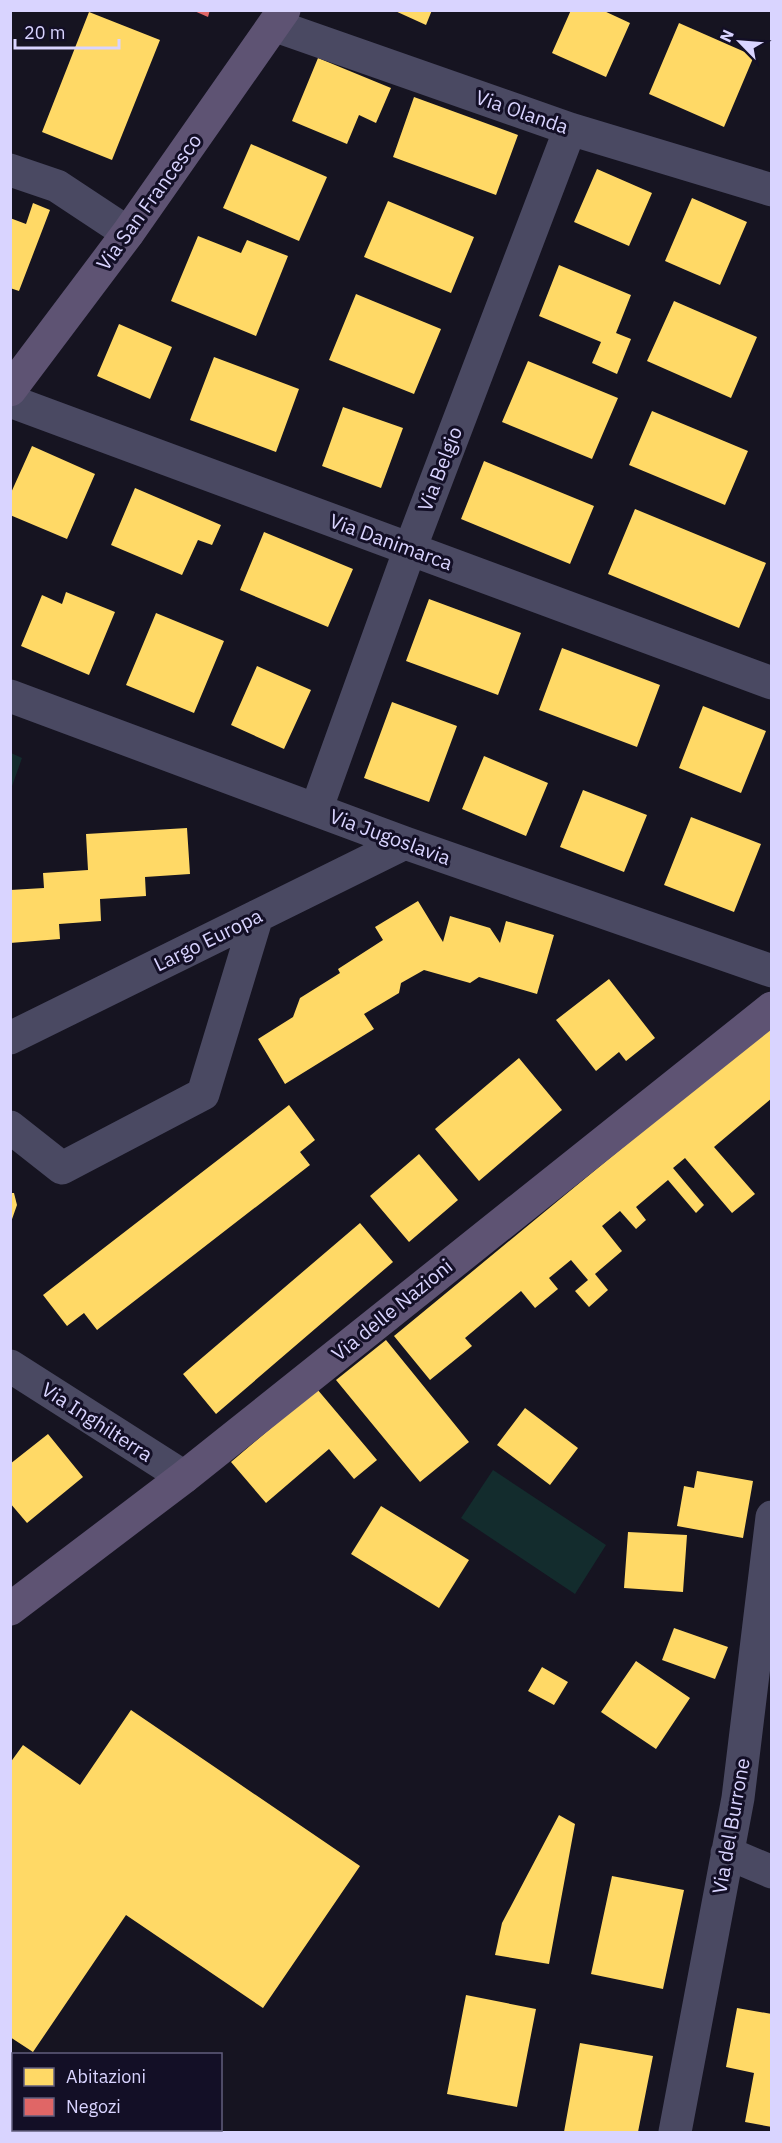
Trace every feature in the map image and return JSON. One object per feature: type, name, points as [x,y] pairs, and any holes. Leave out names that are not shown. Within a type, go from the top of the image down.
[{"type":"main road","name":"Via San Francesco","points":[[10,390],[128,233],[280,18]]},
{"type":"main road","name":"Via delle Nazioni","points":[[10,1609],[184,1477],[771,1008]]},
{"type":"street","name":"Via Olanda","points":[[280,18],[570,129],[771,190]]},
{"type":"street","name":"Via Belgio","points":[[315,810],[410,549],[570,129]]},
{"type":"street","points":[[10,170],[57,186],[128,233]]},
{"type":"street","name":"Via Danimarca","points":[[10,401],[771,683]]},
{"type":"street","name":"Via Jugoslavia","points":[[10,696],[405,843],[771,971]]},
{"type":"street","name":"Largo Europa","points":[[10,1038],[405,843]]},
{"type":"street","points":[[10,1127],[62,1168],[203,1094],[257,916]]},
{"type":"street","name":"Via Inghilterra","points":[[10,1366],[184,1477]]},
{"type":"street","name":"Via del Burrone","points":[[675,2133],[764,1652],[771,1517]]},
{"type":"street","points":[[727,1853],[771,1872]]},
{"type":"green space","points":[[10,753],[22,758],[11,789]]},
{"type":"green space","points":[[493,1470],[606,1545],[575,1594],[461,1518]]},
{"type":"building: Abitazioni","points":[[393,10],[432,10],[426,25]]},
{"type":"building: Abitazioni","points":[[571,10],[602,10],[630,23],[606,77],[552,53]]},
{"type":"building: Abitazioni","points":[[89,12],[160,40],[112,160],[42,132]]},
{"type":"building: Abitazioni","points":[[679,23],[754,56],[724,127],[649,94]]},
{"type":"building: Abitazioni","points":[[318,58],[391,88],[376,123],[359,115],[347,144],[292,121]]},
{"type":"building: Abitazioni","points":[[414,97],[518,135],[496,195],[393,157]]},
{"type":"building: Abitazioni","points":[[251,144],[327,177],[299,241],[223,208]]},
{"type":"building: Abitazioni","points":[[597,169],[652,193],[629,246],[574,222]]},
{"type":"building: Abitazioni","points":[[692,198],[747,222],[720,285],[665,261]]},
{"type":"building: Abitazioni","points":[[388,201],[474,237],[451,293],[364,257]]},
{"type":"building: Abitazioni","points":[[33,203],[50,210],[19,291],[10,288],[10,218],[26,224]]},
{"type":"building: Abitazioni","points":[[198,236],[241,253],[247,240],[288,256],[256,336],[171,301]]},
{"type":"building: Abitazioni","points":[[559,265],[631,295],[616,333],[631,339],[617,374],[592,363],[601,342],[539,316]]},
{"type":"building: Abitazioni","points":[[356,294],[441,329],[414,394],[329,360]]},
{"type":"building: Abitazioni","points":[[674,301],[757,337],[731,398],[647,361]]},
{"type":"building: Abitazioni","points":[[119,324],[172,347],[150,399],[97,376]]},
{"type":"building: Abitazioni","points":[[214,357],[299,389],[276,452],[190,420]]},
{"type":"building: Abitazioni","points":[[528,361],[618,398],[592,459],[502,422]]},
{"type":"building: Abitazioni","points":[[343,407],[403,428],[381,488],[322,466]]},
{"type":"building: Abitazioni","points":[[652,411],[748,451],[725,505],[629,465]]},
{"type":"building: Abitazioni","points":[[32,446],[95,474],[67,539],[10,515],[10,495]]},
{"type":"building: Abitazioni","points":[[484,461],[594,506],[570,564],[461,519]]},
{"type":"building: Abitazioni","points":[[135,488],[221,525],[212,545],[198,540],[182,575],[111,545]]},
{"type":"building: Abitazioni","points":[[635,509],[766,563],[739,628],[608,574]]},
{"type":"building: Abitazioni","points":[[264,532],[353,569],[328,627],[240,590]]},
{"type":"building: Abitazioni","points":[[66,592],[115,612],[89,675],[21,646],[42,595],[62,604]]},
{"type":"building: Abitazioni","points":[[429,599],[521,633],[498,695],[406,661]]},
{"type":"building: Abitazioni","points":[[156,613],[224,641],[194,713],[126,685]]},
{"type":"building: Abitazioni","points":[[562,648],[660,685],[637,747],[539,710]]},
{"type":"building: Abitazioni","points":[[257,666],[311,690],[284,749],[231,725]]},
{"type":"building: Abitazioni","points":[[392,702],[457,726],[429,802],[364,778]]},
{"type":"building: Abitazioni","points":[[703,706],[766,731],[741,793],[679,768]]},
{"type":"building: Abitazioni","points":[[484,756],[548,783],[526,836],[462,809]]},
{"type":"building: Abitazioni","points":[[583,790],[647,815],[624,872],[560,847]]},
{"type":"building: Abitazioni","points":[[691,817],[761,844],[734,912],[664,885]]},
{"type":"building: Abitazioni","points":[[187,828],[190,874],[145,877],[146,896],[100,899],[101,921],[59,924],[60,939],[10,943],[10,890],[44,888],[43,873],[88,870],[86,834]]},
{"type":"building: Abitazioni","points":[[418,901],[443,942],[450,916],[490,928],[500,943],[506,921],[554,935],[537,994],[479,977],[470,983],[424,970],[401,983],[399,993],[364,1014],[374,1029],[285,1084],[258,1039],[293,1017],[300,998],[340,973],[338,969],[383,940],[375,927]]},
{"type":"building: Abitazioni","points":[[609,979],[655,1038],[626,1061],[619,1052],[596,1071],[556,1020]]},
{"type":"building: Abitazioni","points":[[770,1026],[772,1098],[714,1147],[755,1194],[732,1213],[685,1158],[673,1168],[704,1205],[696,1213],[668,1180],[636,1207],[646,1220],[636,1229],[620,1211],[602,1226],[622,1251],[595,1274],[608,1290],[589,1307],[575,1291],[588,1280],[571,1260],[549,1278],[558,1289],[535,1308],[521,1291],[465,1338],[472,1346],[430,1380],[394,1336]]},
{"type":"building: Abitazioni","points":[[519,1058],[562,1110],[479,1181],[435,1129]]},
{"type":"building: Abitazioni","points":[[289,1105],[315,1140],[300,1152],[310,1165],[97,1330],[84,1313],[67,1326],[43,1295]]},
{"type":"building: Abitazioni","points":[[419,1154],[458,1200],[409,1242],[370,1196]]},
{"type":"building: Abitazioni","points":[[10,1193],[14,1193],[17,1205],[11,1222]]},
{"type":"building: Abitazioni","points":[[360,1223],[393,1262],[216,1414],[183,1374]]},
{"type":"building: Abitazioni","points":[[386,1340],[469,1442],[420,1482],[336,1380]]},
{"type":"building: Abitazioni","points":[[317,1389],[377,1460],[354,1479],[329,1449],[266,1503],[231,1462]]},
{"type":"building: Abitazioni","points":[[525,1408],[578,1448],[550,1485],[497,1445]]},
{"type":"building: Abitazioni","points":[[48,1434],[83,1477],[27,1523],[10,1503],[10,1464]]},
{"type":"building: Abitazioni","points":[[697,1471],[753,1481],[743,1538],[677,1526],[684,1486],[694,1488]]},
{"type":"building: Abitazioni","points":[[381,1506],[469,1560],[439,1608],[351,1554]]},
{"type":"building: Abitazioni","points":[[628,1532],[687,1535],[683,1592],[624,1588]]},
{"type":"building: Abitazioni","points":[[674,1628],[728,1647],[715,1679],[662,1660]]},
{"type":"building: Abitazioni","points":[[636,1661],[690,1698],[656,1749],[601,1712]]},
{"type":"building: Abitazioni","points":[[542,1667],[568,1682],[554,1705],[528,1691]]},
{"type":"building: Abitazioni","points":[[131,1710],[360,1866],[263,2008],[126,1915],[33,2052],[10,2037],[10,1763],[23,1745],[80,1785]]},
{"type":"building: Abitazioni","points":[[559,1815],[575,1824],[549,1964],[495,1955],[502,1923]]},
{"type":"building: Abitazioni","points":[[612,1876],[684,1890],[663,1989],[591,1974]]},
{"type":"building: Abitazioni","points":[[466,1995],[536,2009],[517,2107],[447,2094]]},
{"type":"building: Abitazioni","points":[[737,2008],[772,2014],[772,2127],[745,2122],[754,2073],[726,2067]]},
{"type":"building: Abitazioni","points":[[580,2043],[653,2056],[638,2132],[564,2132]]},
{"type":"building: Negozi","points":[[192,10],[210,10],[208,17]]}]
